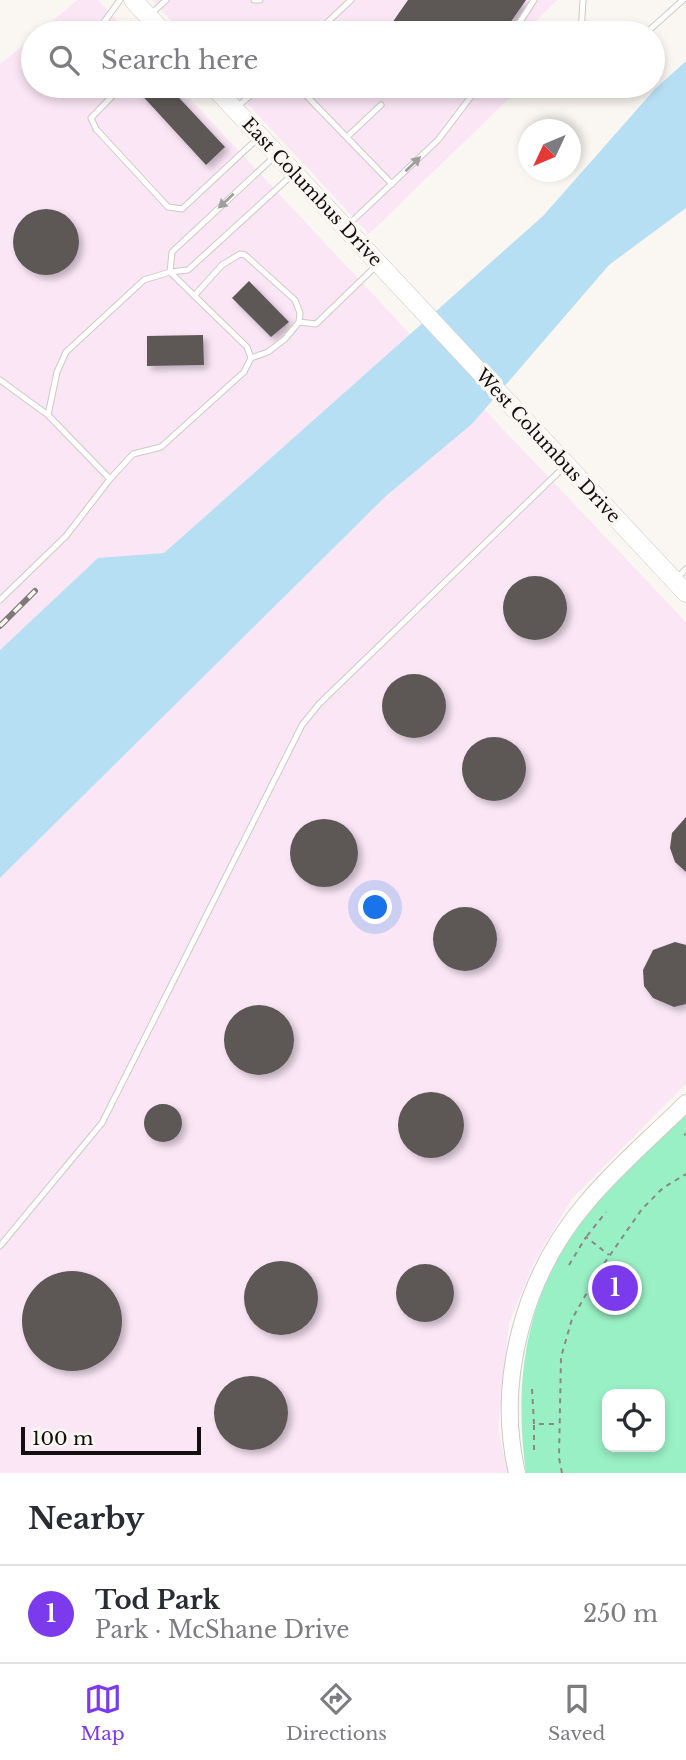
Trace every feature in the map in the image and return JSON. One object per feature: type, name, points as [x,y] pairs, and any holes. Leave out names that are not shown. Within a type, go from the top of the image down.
[{"type":"main road","points":[[133,0],[150,21]]},
{"type":"main road","name":"East Columbus Drive","points":[[224,98],[410,299]]},
{"type":"main road","name":"West Columbus Drive","points":[[410,299],[565,465],[682,581]]},
{"type":"street","points":[[517,1473],[510,1414],[514,1364],[525,1317],[541,1273],[561,1236],[587,1201],[686,1103]]},
{"type":"lane","points":[[105,21],[120,0]]},
{"type":"lane","points":[[157,21],[166,0]]},
{"type":"lane","points":[[254,0],[260,0]]},
{"type":"lane","points":[[329,21],[351,0]]},
{"type":"lane","points":[[521,21],[534,0]]},
{"type":"lane","points":[[582,21],[583,0]]},
{"type":"lane","points":[[659,21],[683,0]]},
{"type":"lane","points":[[110,98],[91,118],[96,129],[168,207],[182,209],[260,136]]},
{"type":"lane","points":[[234,110],[248,98]]},
{"type":"lane","points":[[309,98],[392,184]]},
{"type":"lane","points":[[346,228],[438,140],[470,98]]},
{"type":"lane","points":[[347,137],[381,105]]},
{"type":"lane","points":[[170,272],[172,252],[277,155]]},
{"type":"lane","points":[[48,415],[57,372],[66,352],[144,280],[170,272],[188,271],[294,174]]},
{"type":"lane","points":[[194,296],[222,265],[240,254],[245,255],[295,300],[299,322]]},
{"type":"lane","points":[[299,322],[316,324],[379,263]]},
{"type":"lane","points":[[170,272],[247,347],[251,358]]},
{"type":"lane","points":[[0,600],[66,536],[133,454],[161,447],[244,372],[251,358],[268,352],[299,322]]},
{"type":"lane","points":[[0,380],[48,415],[110,479]]},
{"type":"lane","points":[[0,1246],[102,1123],[302,725],[318,704],[565,465]]},
{"type":"path","points":[[562,1473],[560,1424],[564,1338],[585,1293],[642,1209],[663,1188],[686,1174]]},
{"type":"path","points":[[569,1265],[606,1212]]},
{"type":"path","points":[[586,1237],[610,1255]]},
{"type":"path","points":[[532,1389],[534,1450]]},
{"type":"path","points":[[534,1424],[560,1424]]},
{"type":"shaded area","points":[[77,0],[98,0],[118,21],[52,21]]},
{"type":"shaded area","points":[[152,0],[557,0],[536,21],[171,21]]},
{"type":"shaded area","points":[[21,47],[21,98],[189,98],[411,335],[164,553],[98,559],[0,650],[0,64]]},
{"type":"shaded area","points":[[242,98],[510,98],[369,234]]},
{"type":"shaded area","points":[[484,409],[686,622],[686,1084],[571,1200],[534,1263],[509,1323],[498,1429],[508,1473],[0,1473],[0,878],[386,496],[472,424]]},
{"type":"green space","points":[[686,1114],[686,1473],[526,1473],[521,1408],[527,1346],[534,1316],[544,1287],[575,1229],[613,1183]]},
{"type":"water","points":[[686,61],[686,208],[609,265],[472,424],[386,496],[0,878],[0,650],[98,558],[164,553],[543,216],[573,182],[581,182],[581,173],[647,98],[665,98],[665,80]]},
{"type":"building","points":[[408,0],[526,0],[511,21],[393,21]]},
{"type":"building","points":[[144,98],[179,98],[225,147],[206,165]]},
{"type":"building","points":[[46,209],[59,212],[69,219],[76,229],[79,242],[76,255],[69,265],[59,272],[46,275],[33,272],[23,265],[16,255],[13,242],[16,229],[23,219],[33,212]]},
{"type":"building","points":[[249,281],[289,322],[271,337],[232,298]]},
{"type":"building","points":[[203,335],[204,365],[147,366],[147,336]]},
{"type":"building","points":[[535,576],[547,578],[558,585],[565,596],[565,620],[558,631],[547,638],[535,640],[523,638],[512,631],[505,620],[503,608],[505,596],[512,585],[523,578]]},
{"type":"building","points":[[414,674],[426,676],[437,683],[444,694],[444,718],[437,729],[426,736],[414,738],[402,736],[391,729],[384,718],[382,706],[384,694],[391,683],[402,676]]},
{"type":"building","points":[[494,737],[506,739],[517,746],[524,757],[524,781],[517,792],[506,799],[494,801],[482,799],[471,792],[464,781],[462,769],[464,757],[471,746],[482,739]]},
{"type":"building","points":[[686,817],[686,872],[675,862],[670,848],[672,833]]},
{"type":"building","points":[[324,819],[337,822],[348,829],[355,840],[358,853],[355,866],[348,877],[337,884],[324,887],[311,884],[300,877],[293,866],[290,853],[293,840],[300,829],[311,822]]},
{"type":"building","points":[[465,907],[477,909],[488,916],[495,927],[495,951],[488,962],[477,969],[465,971],[453,969],[442,962],[435,951],[433,939],[435,927],[442,916],[453,909]]},
{"type":"building","points":[[675,942],[686,945],[686,1004],[674,1007],[653,998],[644,986],[643,970],[653,950]]},
{"type":"building","points":[[259,1005],[284,1015],[294,1040],[284,1065],[259,1075],[234,1065],[224,1040],[234,1015]]},
{"type":"building","points":[[431,1092],[454,1102],[464,1125],[454,1148],[431,1158],[408,1148],[398,1125],[408,1102]]},
{"type":"building","points":[[163,1104],[176,1110],[182,1123],[176,1136],[163,1142],[150,1136],[144,1123],[150,1110]]},
{"type":"building","points":[[281,1261],[302,1267],[312,1277],[318,1298],[312,1319],[302,1329],[281,1335],[260,1329],[250,1319],[244,1298],[250,1277],[260,1267]]},
{"type":"building","points":[[419,1264],[431,1264],[446,1272],[454,1287],[454,1299],[446,1314],[431,1322],[419,1322],[404,1314],[396,1299],[396,1287],[404,1272]]},
{"type":"building","points":[[72,1271],[91,1274],[108,1285],[119,1302],[122,1321],[119,1340],[108,1357],[91,1368],[72,1371],[53,1368],[36,1357],[25,1340],[22,1321],[25,1302],[36,1285],[53,1274]]},
{"type":"building","points":[[251,1376],[272,1382],[282,1392],[288,1413],[282,1434],[272,1444],[251,1450],[230,1444],[220,1434],[214,1413],[220,1392],[230,1382]]},
{"type":"railway","points":[[0,626],[35,591]]},
{"type":"place","name":"Tod Park","points":[[615,1288]]}]
